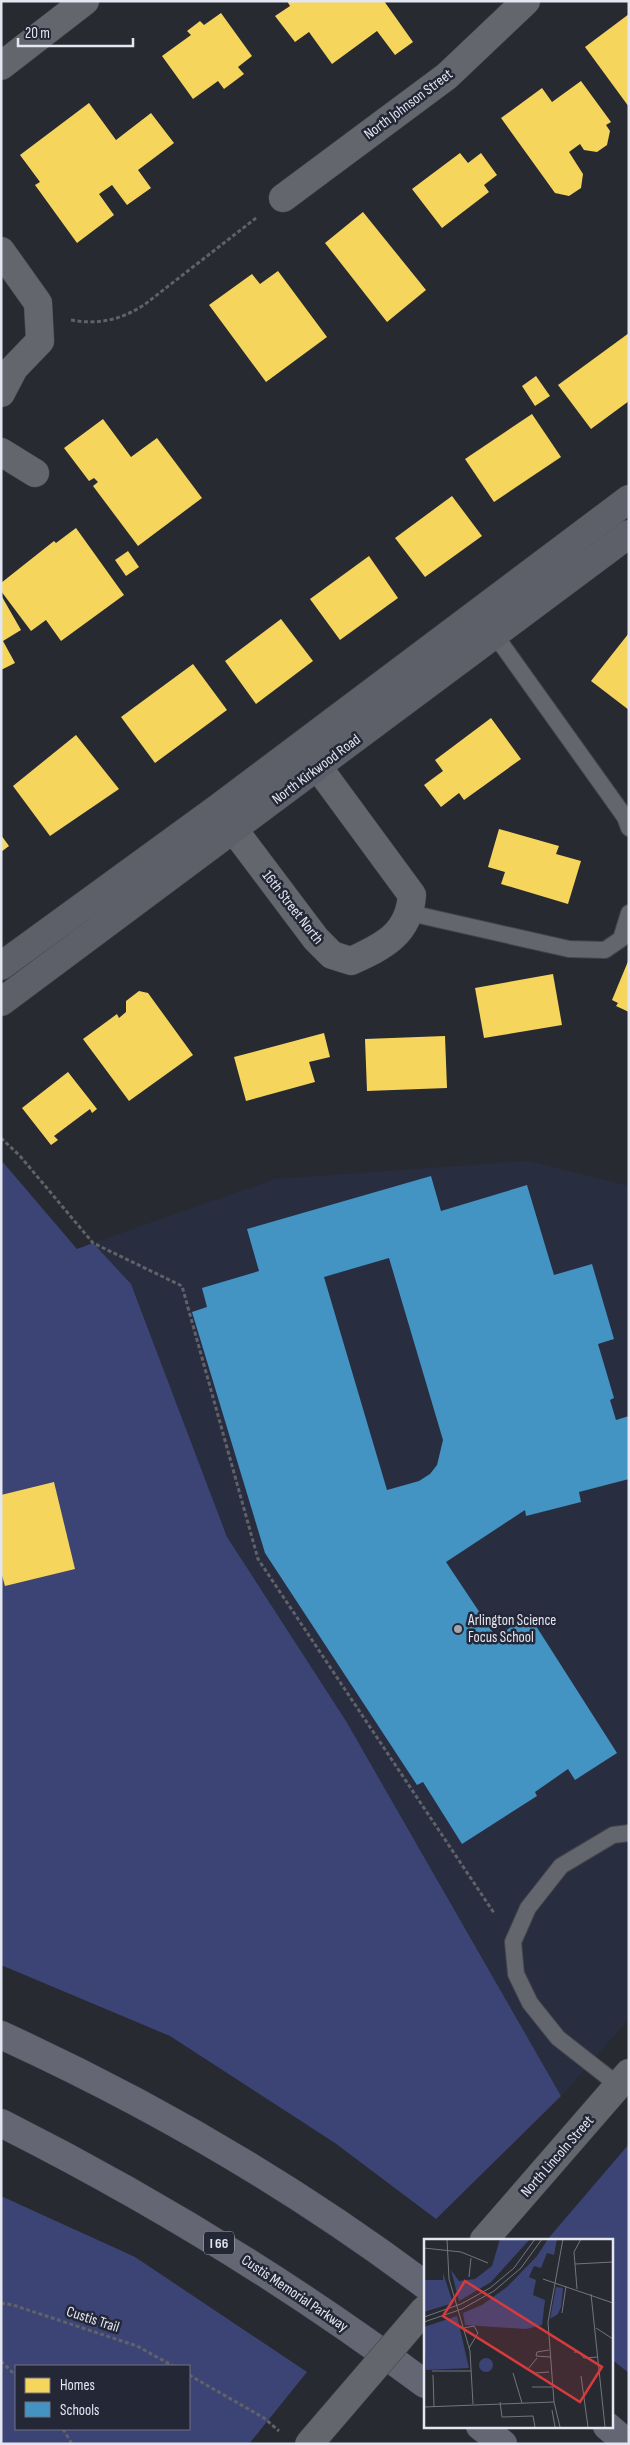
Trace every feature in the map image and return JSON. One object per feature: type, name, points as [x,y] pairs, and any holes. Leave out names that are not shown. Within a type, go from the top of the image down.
[{"type":"highway","points":[[1,2035],[92,2078],[172,2122],[334,2221],[424,2284]]},
{"type":"highway","name":"Custis Memorial Parkway","points":[[1,2123],[147,2200],[206,2235],[324,2311],[424,2383]]},
{"type":"highway","points":[[483,2428],[503,2444]]},
{"type":"highway","points":[[609,2428],[628,2444]]},
{"type":"main road","name":"North Kirkwood Road","points":[[1,966],[218,808],[629,499]]},
{"type":"main road","name":"North Kirkwood Road","points":[[1,1002],[629,534]]},
{"type":"street","points":[[1,66],[85,1]]},
{"type":"street","name":"North Johnson Street","points":[[283,198],[447,76],[526,1]]},
{"type":"street","points":[[1,251],[38,303],[40,341],[14,368],[1,394]]},
{"type":"street","points":[[1,452],[35,473]]},
{"type":"street","points":[[302,745],[412,895],[410,913]]},
{"type":"street","name":"16th Street North","points":[[218,808],[316,939],[332,955],[351,961],[373,951],[400,931],[410,913]]},
{"type":"street","name":"North Lincoln Street","points":[[485,2239],[624,2079]]},
{"type":"street","points":[[297,2441],[424,2310]]},
{"type":"lane","points":[[494,635],[624,817],[629,828]]},
{"type":"lane","points":[[410,913],[568,949],[605,950],[621,939],[629,914]]},
{"type":"lane","points":[[624,2079],[558,2038],[530,2003],[516,1974],[513,1942],[528,1908],[562,1866],[613,1835],[629,1833]]},
{"type":"path","points":[[68,320],[88,323],[124,317],[144,305],[283,198]]},
{"type":"path","points":[[1,1138],[20,1156],[93,1243],[182,1286],[258,1559],[513,1942]]},
{"type":"path","name":"Custis Trail","points":[[1,2303],[13,2305],[137,2346],[171,2365]]},
{"type":"path","points":[[1,2361],[15,2375]]},
{"type":"path","points":[[190,2376],[264,2418],[297,2441]]},
{"type":"path","points":[[64,2430],[72,2444]]},
{"type":"shaded area","points":[[1,1160],[77,1249],[93,1243],[131,1284],[227,1537],[346,1721],[561,2096],[436,2219],[335,2143],[170,2036],[1,1965]]},
{"type":"shaded area","name":"Arlington Science Focus School","points":[[529,1161],[629,1186],[629,2019],[561,2096],[346,1721],[227,1537],[131,1284],[93,1243],[275,1179]]},
{"type":"shaded area","points":[[629,2144],[629,2373],[612,2360],[612,2239],[548,2239]]},
{"type":"shaded area","points":[[1,2196],[135,2257],[307,2372],[249,2444],[1,2444]]},
{"type":"building: Homes","points":[[287,1],[384,1],[413,42],[395,55],[377,31],[332,64],[309,32],[295,42],[275,16],[290,6]]},
{"type":"building: Homes","points":[[221,13],[252,56],[238,67],[244,74],[224,89],[218,81],[193,99],[162,56],[191,35],[187,31],[200,21],[204,25]]},
{"type":"building: Homes","points":[[629,14],[629,107],[585,47]]},
{"type":"building: Homes","points":[[581,81],[611,122],[606,125],[610,131],[607,145],[597,152],[584,150],[580,144],[569,152],[583,174],[581,188],[569,196],[555,193],[501,118],[542,88],[552,102]]},
{"type":"building: Homes","points":[[89,103],[116,140],[151,113],[174,143],[138,170],[151,188],[127,205],[112,185],[99,194],[114,215],[77,243],[35,185],[40,182],[20,155]]},
{"type":"building: Homes","points":[[460,153],[468,163],[481,153],[497,175],[484,185],[489,192],[442,228],[412,189]]},
{"type":"building: Homes","points":[[363,212],[426,290],[387,322],[325,243]]},
{"type":"building: Homes","points":[[278,271],[327,337],[266,382],[209,305],[252,274],[260,284]]},
{"type":"building: Homes","points":[[629,333],[629,401],[591,429],[558,385]]},
{"type":"building: Homes","points":[[536,376],[550,396],[535,406],[522,386]]},
{"type":"building: Homes","points":[[532,414],[561,457],[494,502],[465,459]]},
{"type":"building: Homes","points":[[103,419],[131,457],[157,438],[202,498],[138,546],[93,486],[98,482],[94,478],[89,481],[64,448]]},
{"type":"building: Homes","points":[[452,496],[482,536],[425,577],[395,538]]},
{"type":"building: Homes","points":[[76,528],[124,595],[61,641],[46,620],[31,631],[1,591],[1,583],[54,541],[56,543]]},
{"type":"building: Homes","points":[[128,551],[139,567],[126,576],[115,560]]},
{"type":"building: Homes","points":[[369,556],[398,598],[340,640],[310,599]]},
{"type":"building: Homes","points":[[1,595],[21,630],[3,641],[15,663],[1,670]]},
{"type":"building: Homes","points":[[281,619],[313,661],[256,704],[225,661]]},
{"type":"building: Homes","points":[[629,633],[629,710],[591,681]]},
{"type":"building: Homes","points":[[193,664],[227,710],[155,763],[121,717]]},
{"type":"building: Homes","points":[[491,718],[521,759],[464,800],[459,793],[441,807],[424,785],[443,771],[435,760]]},
{"type":"building: Homes","points":[[76,735],[119,789],[50,836],[13,786]]},
{"type":"building: Homes","points":[[499,829],[559,846],[556,854],[581,861],[568,904],[501,884],[505,872],[488,867]]},
{"type":"building: Homes","points":[[1,835],[9,846],[1,852]]},
{"type":"building: Homes","points":[[629,959],[629,1012],[616,1006],[618,1003],[612,1000]]},
{"type":"building: Homes","points":[[553,974],[562,1025],[484,1038],[475,988]]},
{"type":"building: Homes","points":[[139,991],[148,993],[193,1055],[129,1101],[83,1039],[117,1014],[119,1018],[126,1012],[126,1001]]},
{"type":"building: Homes","points":[[324,1033],[330,1057],[309,1062],[315,1082],[246,1101],[234,1057]]},
{"type":"building: Homes","points":[[445,1036],[447,1088],[367,1091],[365,1039]]},
{"type":"building: Homes","points":[[68,1072],[97,1109],[92,1113],[90,1109],[54,1136],[58,1140],[51,1145],[22,1108]]},
{"type":"building: Homes","points":[[54,1482],[75,1569],[5,1586],[1,1572],[1,1495]]},
{"type":"building: Schools","name":"Arlington Science Focus School","points":[[431,1176],[441,1211],[527,1185],[554,1275],[592,1264],[614,1339],[598,1344],[614,1398],[610,1400],[616,1420],[629,1416],[629,1479],[579,1492],[581,1502],[526,1516],[525,1510],[446,1562],[496,1637],[529,1615],[617,1753],[575,1780],[568,1769],[535,1792],[537,1796],[462,1844],[423,1782],[417,1785],[265,1553],[192,1312],[207,1307],[202,1288],[259,1271],[247,1229]],"holes":[[[389,1258],[443,1440],[437,1465],[430,1474],[419,1481],[387,1490],[324,1277]]]},
{"type":"place","name":"Arlington Science Focus School","points":[[458,1629]]}]
